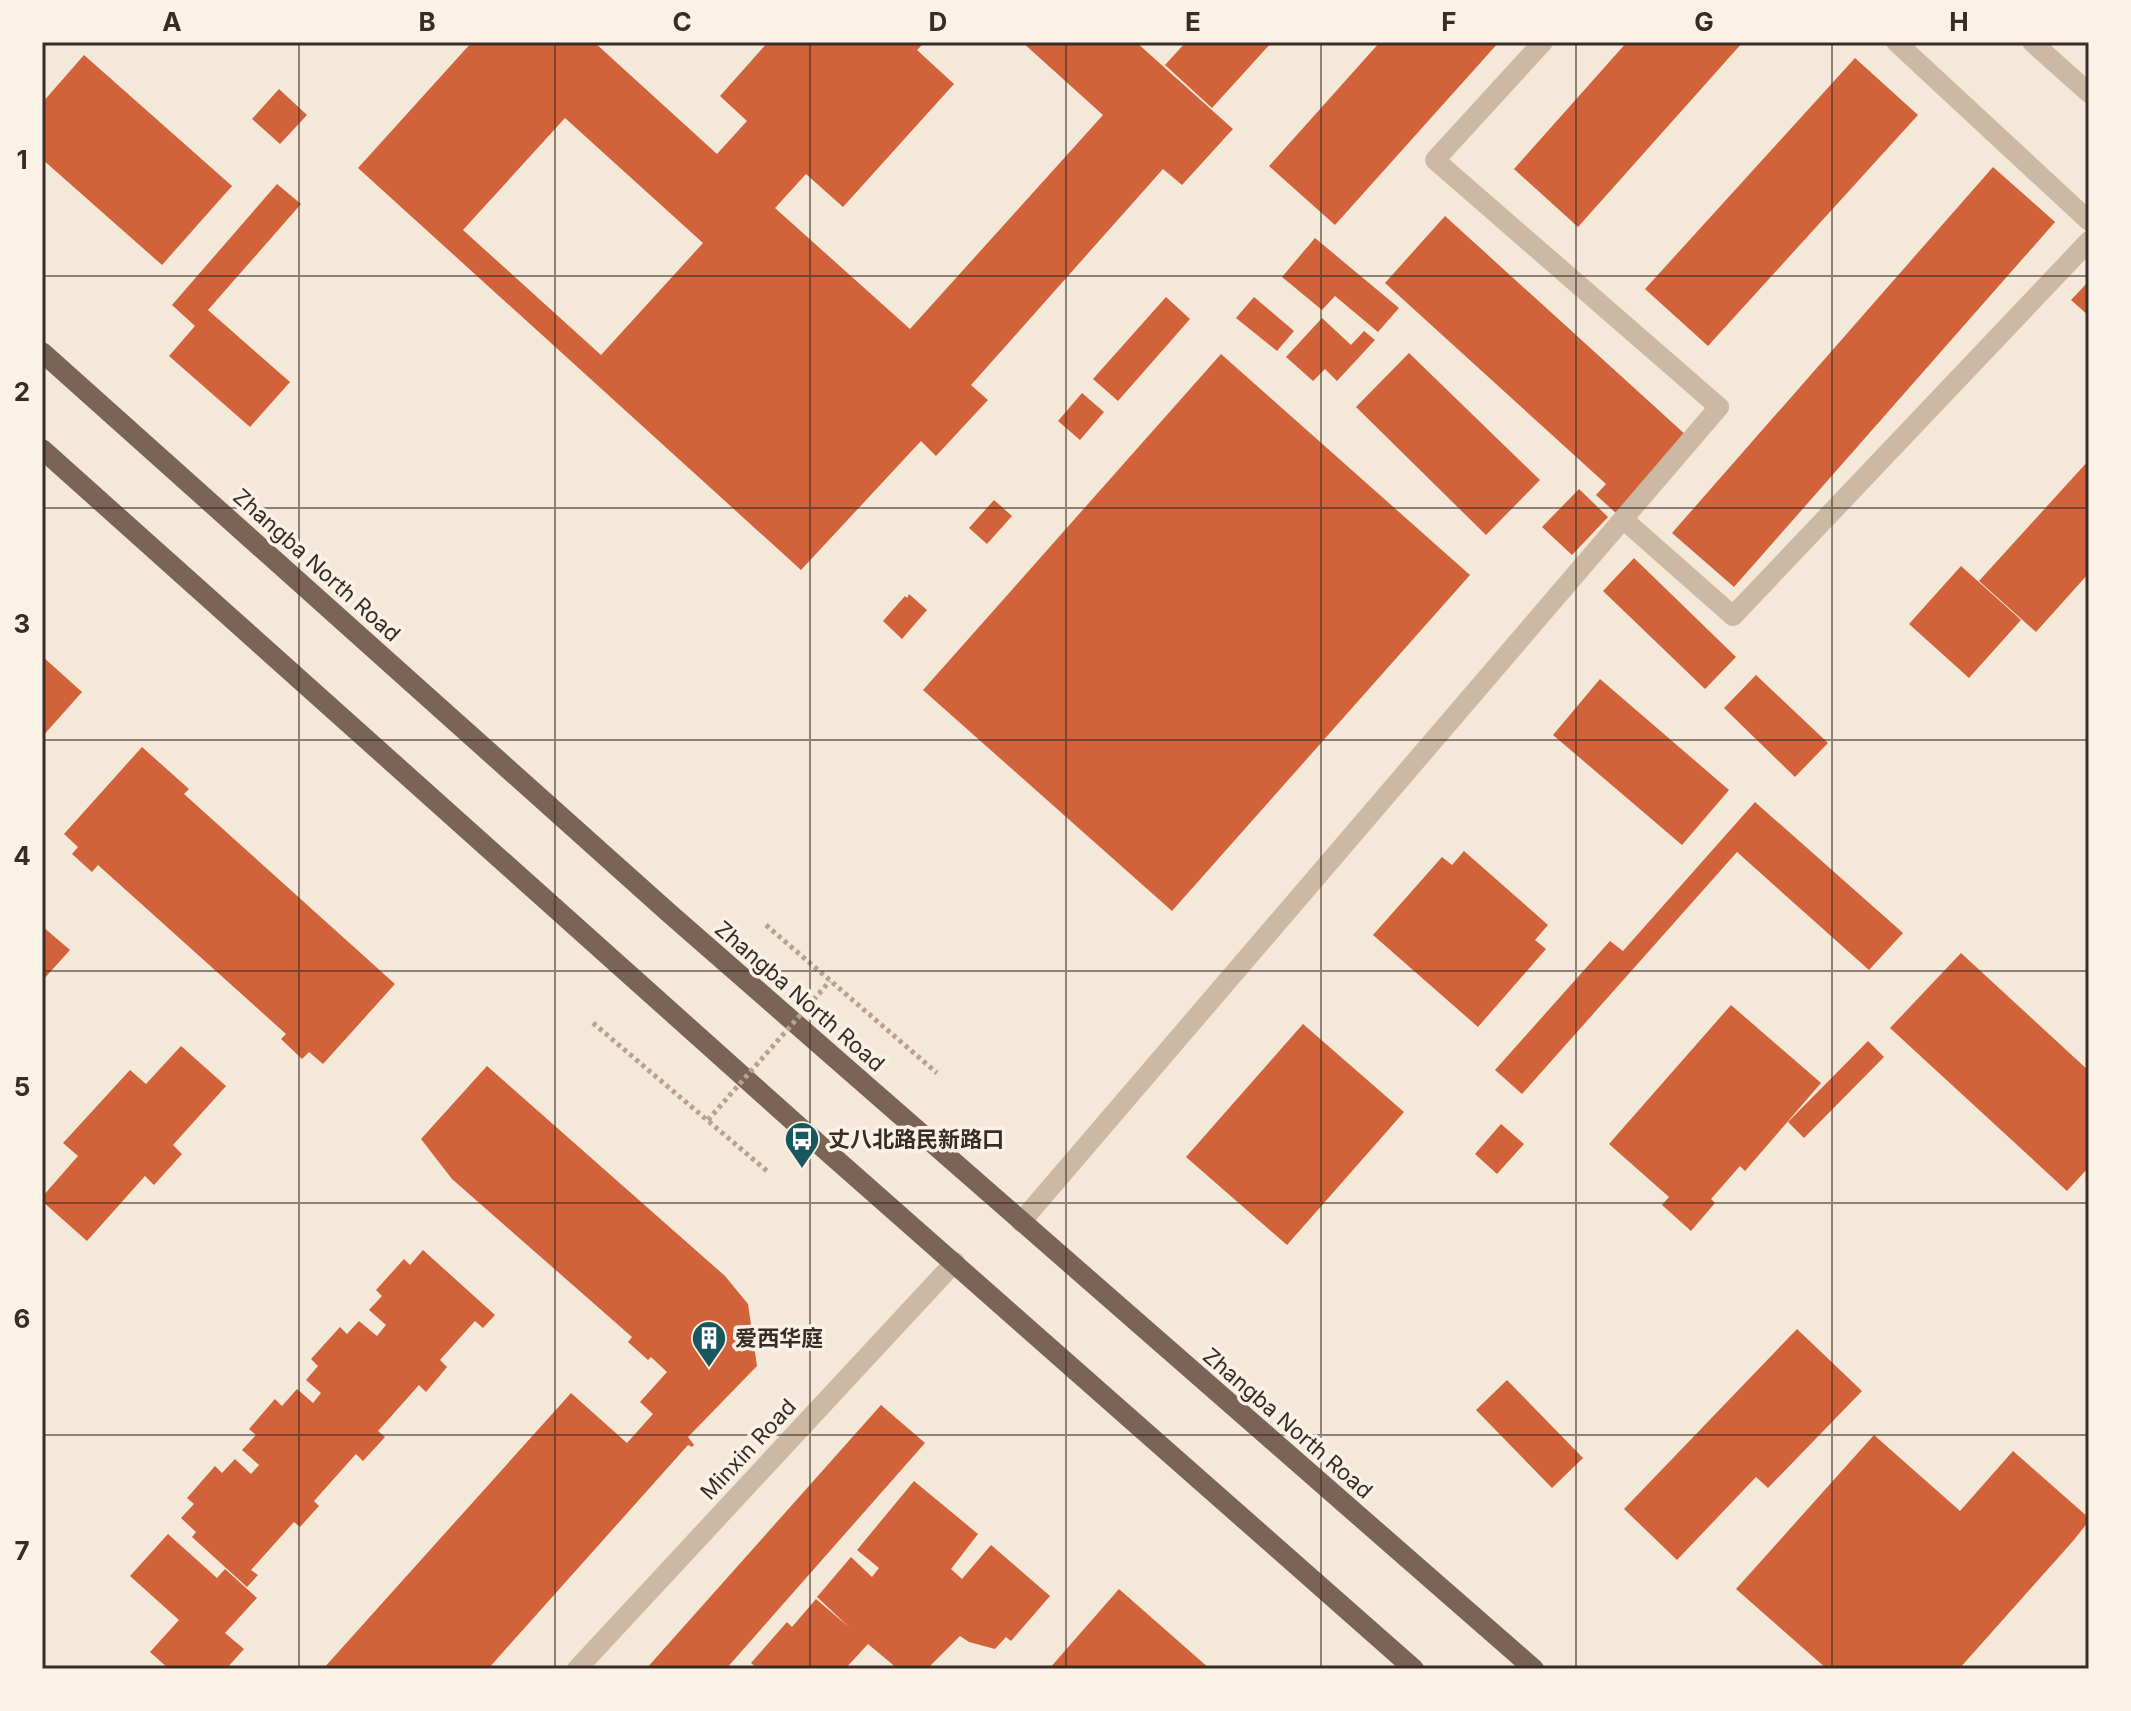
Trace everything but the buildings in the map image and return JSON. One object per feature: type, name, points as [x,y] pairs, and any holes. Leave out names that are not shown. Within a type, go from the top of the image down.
[{"type":"main road","name":"Zhangba North Road","points":[[42,352],[634,881],[1534,1669]]},
{"type":"main road","points":[[42,449],[955,1262],[1403,1666]]},
{"type":"street","points":[[1021,1222],[1719,407],[1435,160],[1543,42]]},
{"type":"street","points":[[1896,42],[2089,221]]},
{"type":"street","points":[[2032,42],[2089,93]]},
{"type":"street","points":[[1623,519],[1733,616],[2089,241]]},
{"type":"street","name":"Minxin Road","points":[[577,1669],[955,1262]]},
{"type":"path","points":[[766,925],[937,1073]]},
{"type":"path","points":[[708,1120],[830,981]]},
{"type":"path","points":[[593,1023],[767,1171]]},
{"type":"place","name":"丈八北路民新路口","points":[[802,1170]]},
{"type":"place","name":"爱西华庭","points":[[709,1369]]}]
